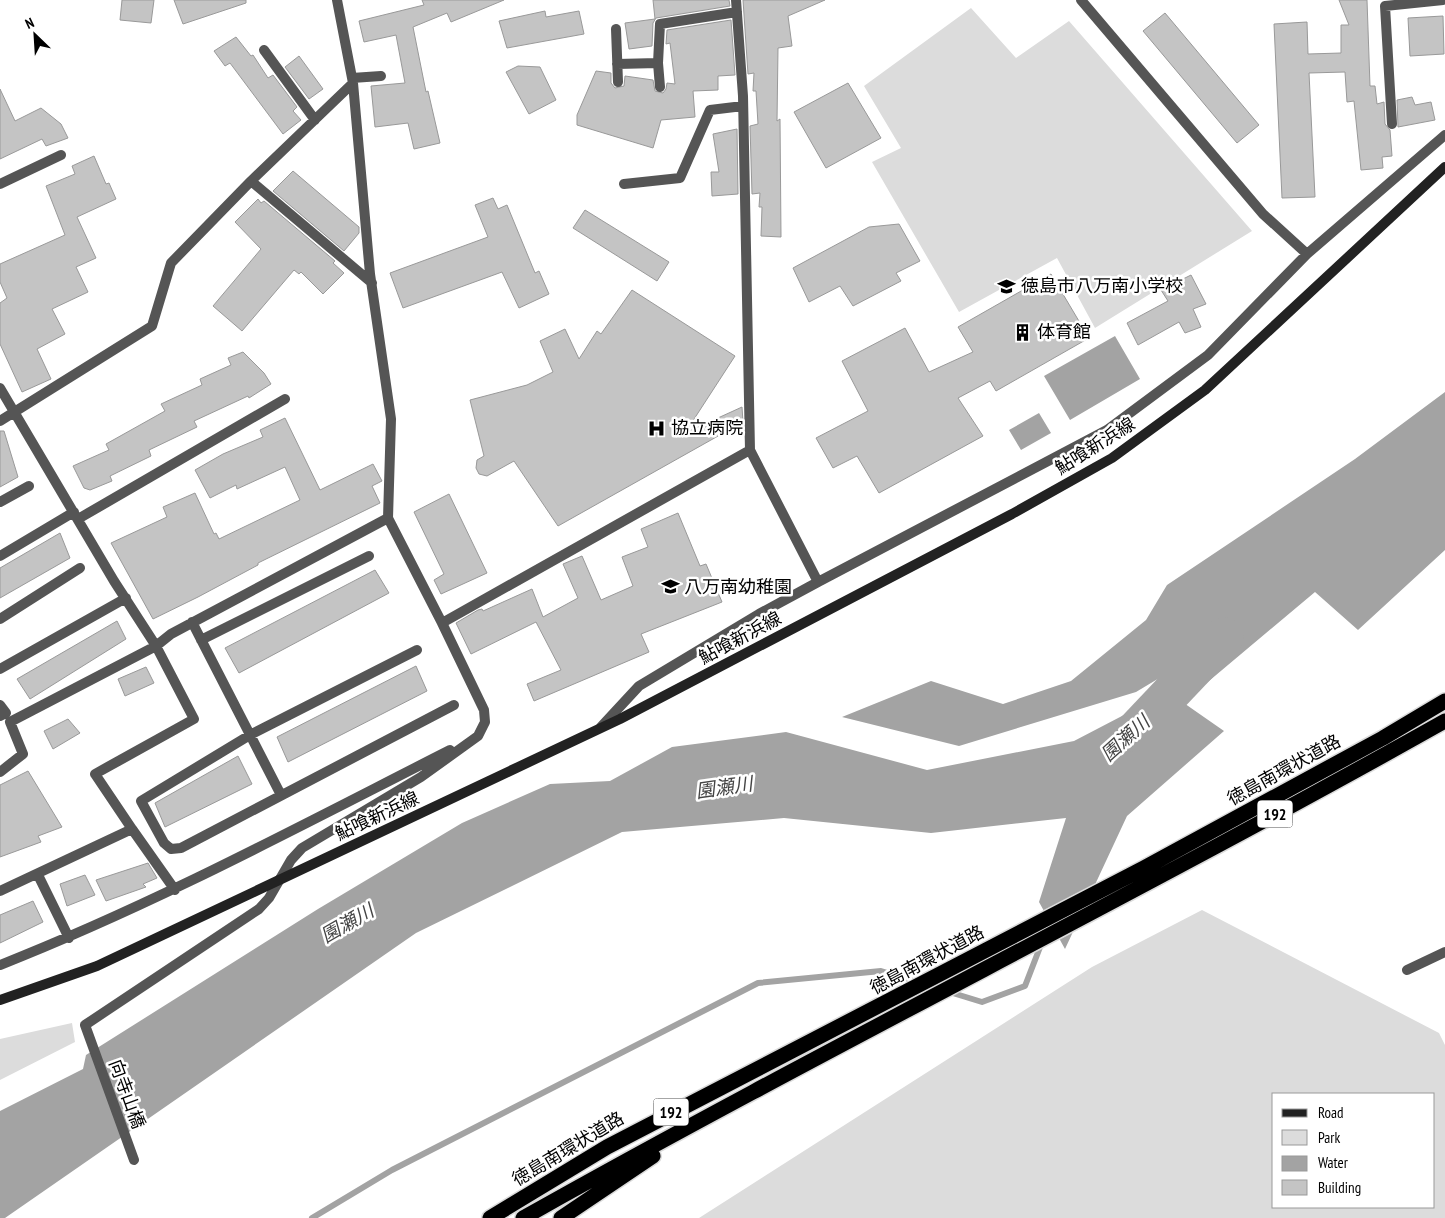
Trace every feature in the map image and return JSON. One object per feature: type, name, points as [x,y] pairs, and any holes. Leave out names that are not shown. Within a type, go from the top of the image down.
[{"type":"highway","name":"徳島南環状道路","points":[[523,1218],[1148,874],[1445,701]]},
{"type":"highway","name":"徳島南環状道路","points":[[490,1218],[607,1146],[857,1018],[1148,874],[1398,747],[1445,721]]},
{"type":"highway","points":[[560,1218],[737,1100]]},
{"type":"highway","points":[[476,1218],[607,1146]]},
{"type":"main road","name":"鮎喰新浜線","points":[[0,1000],[97,966],[600,729],[1012,514],[1112,458],[1205,390],[1445,167]]},
{"type":"street","points":[[280,879],[290,860],[302,848],[421,777],[478,736],[485,722],[484,710],[388,518],[391,419],[372,283],[353,81],[337,0]]},
{"type":"street","points":[[736,0],[743,106],[750,450],[818,582]]},
{"type":"street","points":[[1081,0],[1263,214],[1307,254]]},
{"type":"street","points":[[1392,124],[1384,6],[1436,0]]},
{"type":"street","points":[[660,87],[658,64],[660,24],[737,12]]},
{"type":"street","points":[[616,29],[618,82]]},
{"type":"street","points":[[264,50],[315,120]]},
{"type":"street","points":[[618,64],[658,64]]},
{"type":"street","points":[[0,422],[152,326],[171,263],[353,81],[381,76]]},
{"type":"street","points":[[624,184],[680,178],[710,110],[743,106]]},
{"type":"street","points":[[600,729],[639,686],[759,614],[1107,430],[1208,355],[1307,254],[1445,135]]},
{"type":"street","points":[[0,184],[61,156]]},
{"type":"street","points":[[251,181],[372,283]]},
{"type":"street","points":[[0,388],[156,646],[194,719],[95,774],[175,890]]},
{"type":"street","points":[[0,556],[76,516],[285,399]]},
{"type":"street","points":[[442,623],[750,450]]},
{"type":"street","points":[[0,502],[29,486]]},
{"type":"street","points":[[0,772],[23,754],[4,714],[156,646],[171,634],[192,622],[388,518]]},
{"type":"street","points":[[201,640],[369,556]]},
{"type":"street","points":[[0,619],[80,568]]},
{"type":"street","points":[[0,669],[126,598]]},
{"type":"street","points":[[192,622],[281,795]]},
{"type":"street","points":[[417,650],[250,735],[140,801],[164,843],[171,849],[181,848],[454,705]]},
{"type":"street","points":[[0,965],[70,938],[175,890],[478,736]]},
{"type":"street","points":[[0,891],[132,829]]},
{"type":"street","points":[[38,874],[70,938]]},
{"type":"street","name":"向寺山橋","points":[[132,1155],[85,1025],[259,909],[269,898],[280,879]]},
{"type":"street","points":[[1407,970],[1445,952]]},
{"type":"green space","points":[[971,8],[1016,58],[1069,21],[1252,231],[1095,328],[1057,258],[959,312],[872,162],[901,148],[864,86]]},
{"type":"green space","points":[[1202,910],[1439,1033],[1445,1045],[1445,1218],[699,1218],[1092,967]]},
{"type":"green space","points":[[72,1023],[75,1042],[0,1080],[0,1039]]},
{"type":"water","points":[[1115,336],[1140,379],[1070,420],[1044,376]]},
{"type":"water","points":[[1445,392],[1445,550],[1358,630],[1315,592],[1203,686],[1176,668],[1136,692],[959,746],[842,717],[931,681],[1003,704],[1071,681],[1146,620],[1167,585],[1355,459]]},
{"type":"water","points":[[1039,413],[1051,433],[1021,450],[1009,430]]},
{"type":"water","points":[[1168,692],[1224,731],[1127,816],[1065,949],[1039,902],[1066,818],[931,833],[784,818],[622,832],[416,933],[5,1218],[0,1218],[0,1111],[83,1069],[86,1055],[318,909],[462,823],[550,784],[610,781],[672,747],[786,732],[927,770],[1074,741]]},
{"type":"building","points":[[122,0],[154,0],[151,23],[120,20]]},
{"type":"building","points":[[174,0],[246,0],[246,3],[183,24]]},
{"type":"building","points":[[422,0],[504,0],[451,22],[447,13],[413,27],[426,92],[428,91],[440,143],[414,149],[408,123],[375,127],[371,86],[405,83],[396,35],[364,42],[359,21],[424,5]]},
{"type":"building","points":[[653,0],[729,0],[730,6],[656,18],[653,23],[652,46],[629,49],[625,23],[655,19]]},
{"type":"building","points":[[743,0],[825,0],[788,16],[792,46],[778,48],[777,121],[780,119],[781,237],[761,236],[762,207],[759,207],[760,193],[752,194],[750,126],[758,124],[756,91],[753,91],[754,73],[748,74]]},
{"type":"building","points":[[1339,0],[1367,0],[1370,86],[1375,86],[1377,104],[1384,102],[1385,124],[1390,130],[1392,156],[1382,157],[1383,168],[1361,170],[1354,101],[1347,102],[1345,72],[1309,73],[1315,197],[1282,198],[1274,24],[1307,22],[1308,54],[1341,53],[1341,25],[1349,25]]},
{"type":"building","points":[[545,11],[546,17],[579,11],[584,34],[507,48],[499,21]]},
{"type":"building","points":[[1165,13],[1259,125],[1237,143],[1143,31]]},
{"type":"building","points":[[1443,16],[1444,54],[1410,56],[1408,18]]},
{"type":"building","points":[[731,20],[735,75],[718,76],[718,90],[693,91],[695,117],[661,120],[653,148],[577,125],[577,115],[596,71],[611,73],[611,83],[615,88],[624,86],[625,76],[653,80],[655,91],[663,93],[667,83],[675,84],[670,43],[666,44],[667,30]]},
{"type":"building","points":[[236,37],[251,56],[253,55],[268,78],[273,75],[297,107],[293,111],[301,120],[283,134],[230,63],[225,66],[214,51]]},
{"type":"building","points":[[299,56],[323,89],[309,99],[285,67]]},
{"type":"building","points":[[518,66],[540,67],[556,100],[529,114],[506,72]]},
{"type":"building","points":[[848,83],[881,138],[826,168],[794,112]]},
{"type":"building","points":[[0,89],[15,121],[41,108],[61,124],[68,138],[46,146],[42,139],[0,159]]},
{"type":"building","points":[[1412,97],[1415,105],[1431,102],[1435,120],[1398,127],[1397,100]]},
{"type":"building","points":[[737,129],[738,194],[712,196],[711,172],[719,172],[713,134]]},
{"type":"building","points":[[94,156],[106,184],[109,183],[116,199],[77,217],[96,258],[76,267],[88,292],[52,309],[65,334],[37,349],[51,379],[22,392],[0,344],[0,303],[7,298],[0,282],[0,264],[65,235],[46,186],[75,174],[72,166]]},
{"type":"building","points":[[293,171],[359,227],[359,233],[344,251],[273,191]]},
{"type":"building","points":[[493,198],[498,209],[507,205],[535,273],[539,271],[549,294],[519,308],[502,272],[403,308],[390,273],[488,237],[475,205]]},
{"type":"building","points":[[258,199],[261,203],[264,201],[335,261],[333,263],[344,273],[323,294],[301,272],[299,274],[294,270],[242,331],[213,306],[261,249],[235,222]]},
{"type":"building","points":[[585,210],[669,262],[657,281],[573,228]]},
{"type":"building","points":[[899,224],[920,261],[896,273],[901,281],[853,306],[840,286],[809,302],[793,268],[869,227]]},
{"type":"building","points":[[1051,274],[1089,338],[996,391],[990,381],[958,398],[983,436],[879,493],[857,456],[833,468],[816,438],[868,411],[842,361],[905,328],[929,372],[973,352],[958,327]]},
{"type":"building","points":[[1191,275],[1206,304],[1193,309],[1201,327],[1185,333],[1179,322],[1138,345],[1127,323],[1168,301],[1161,290]]},
{"type":"building","name":"協立病院","points":[[632,290],[735,356],[685,433],[742,407],[743,422],[558,526],[514,461],[487,476],[479,474],[476,468],[477,460],[484,456],[470,400],[527,385],[553,372],[540,341],[565,329],[579,359],[597,331],[601,334]]},
{"type":"building","points":[[243,352],[264,373],[271,384],[249,398],[248,396],[194,421],[197,427],[149,450],[151,456],[110,476],[112,481],[90,490],[84,488],[73,466],[109,450],[106,444],[165,411],[161,404],[202,385],[200,379],[231,365],[228,358]]},
{"type":"building","points":[[285,418],[320,490],[373,464],[382,481],[372,486],[380,503],[258,563],[258,565],[198,597],[153,619],[111,543],[167,517],[163,507],[195,493],[214,534],[216,533],[219,539],[300,500],[285,467],[237,489],[236,485],[210,498],[195,470],[223,454],[263,437],[260,430]]},
{"type":"building","points":[[0,431],[4,431],[18,477],[0,487]]},
{"type":"building","points":[[449,494],[487,573],[441,594],[434,580],[444,574],[414,512]]},
{"type":"building","points":[[678,513],[700,566],[706,564],[722,602],[641,634],[649,652],[534,701],[527,684],[561,670],[536,622],[471,654],[456,623],[478,610],[482,609],[483,611],[532,589],[543,617],[578,598],[563,564],[582,556],[601,600],[633,586],[622,557],[648,547],[641,529]]},
{"type":"building","points":[[60,533],[70,558],[0,598],[0,568]]},
{"type":"building","points":[[375,570],[389,593],[239,673],[225,648]]},
{"type":"building","points":[[117,621],[126,639],[30,699],[17,679]]},
{"type":"building","points":[[416,666],[427,691],[288,762],[277,737]]},
{"type":"building","points":[[146,667],[154,683],[125,696],[118,679]]},
{"type":"building","points":[[68,719],[80,733],[53,749],[44,731]]},
{"type":"building","points":[[238,756],[252,784],[165,827],[155,803]]},
{"type":"building","points":[[28,771],[62,827],[38,836],[41,842],[0,857],[0,785]]},
{"type":"building","points":[[148,863],[157,878],[143,884],[146,887],[106,901],[96,880]]},
{"type":"building","points":[[85,875],[95,895],[67,906],[60,884]]},
{"type":"building","points":[[33,901],[43,922],[0,943],[0,915]]},
{"type":"waterway","name":"園瀬川","points":[[1134,732],[1224,637]]},
{"type":"waterway","points":[[312,1218],[392,1170],[758,983],[881,971],[982,1002],[1025,986],[1042,942]]},
{"type":"place","name":"徳島市八万南小学校","points":[[1007,286]]},
{"type":"place","name":"体育館","points":[[1023,332]]},
{"type":"place","name":"協立病院","points":[[657,428]]},
{"type":"place","name":"八万南幼稚園","points":[[670,587]]}]
